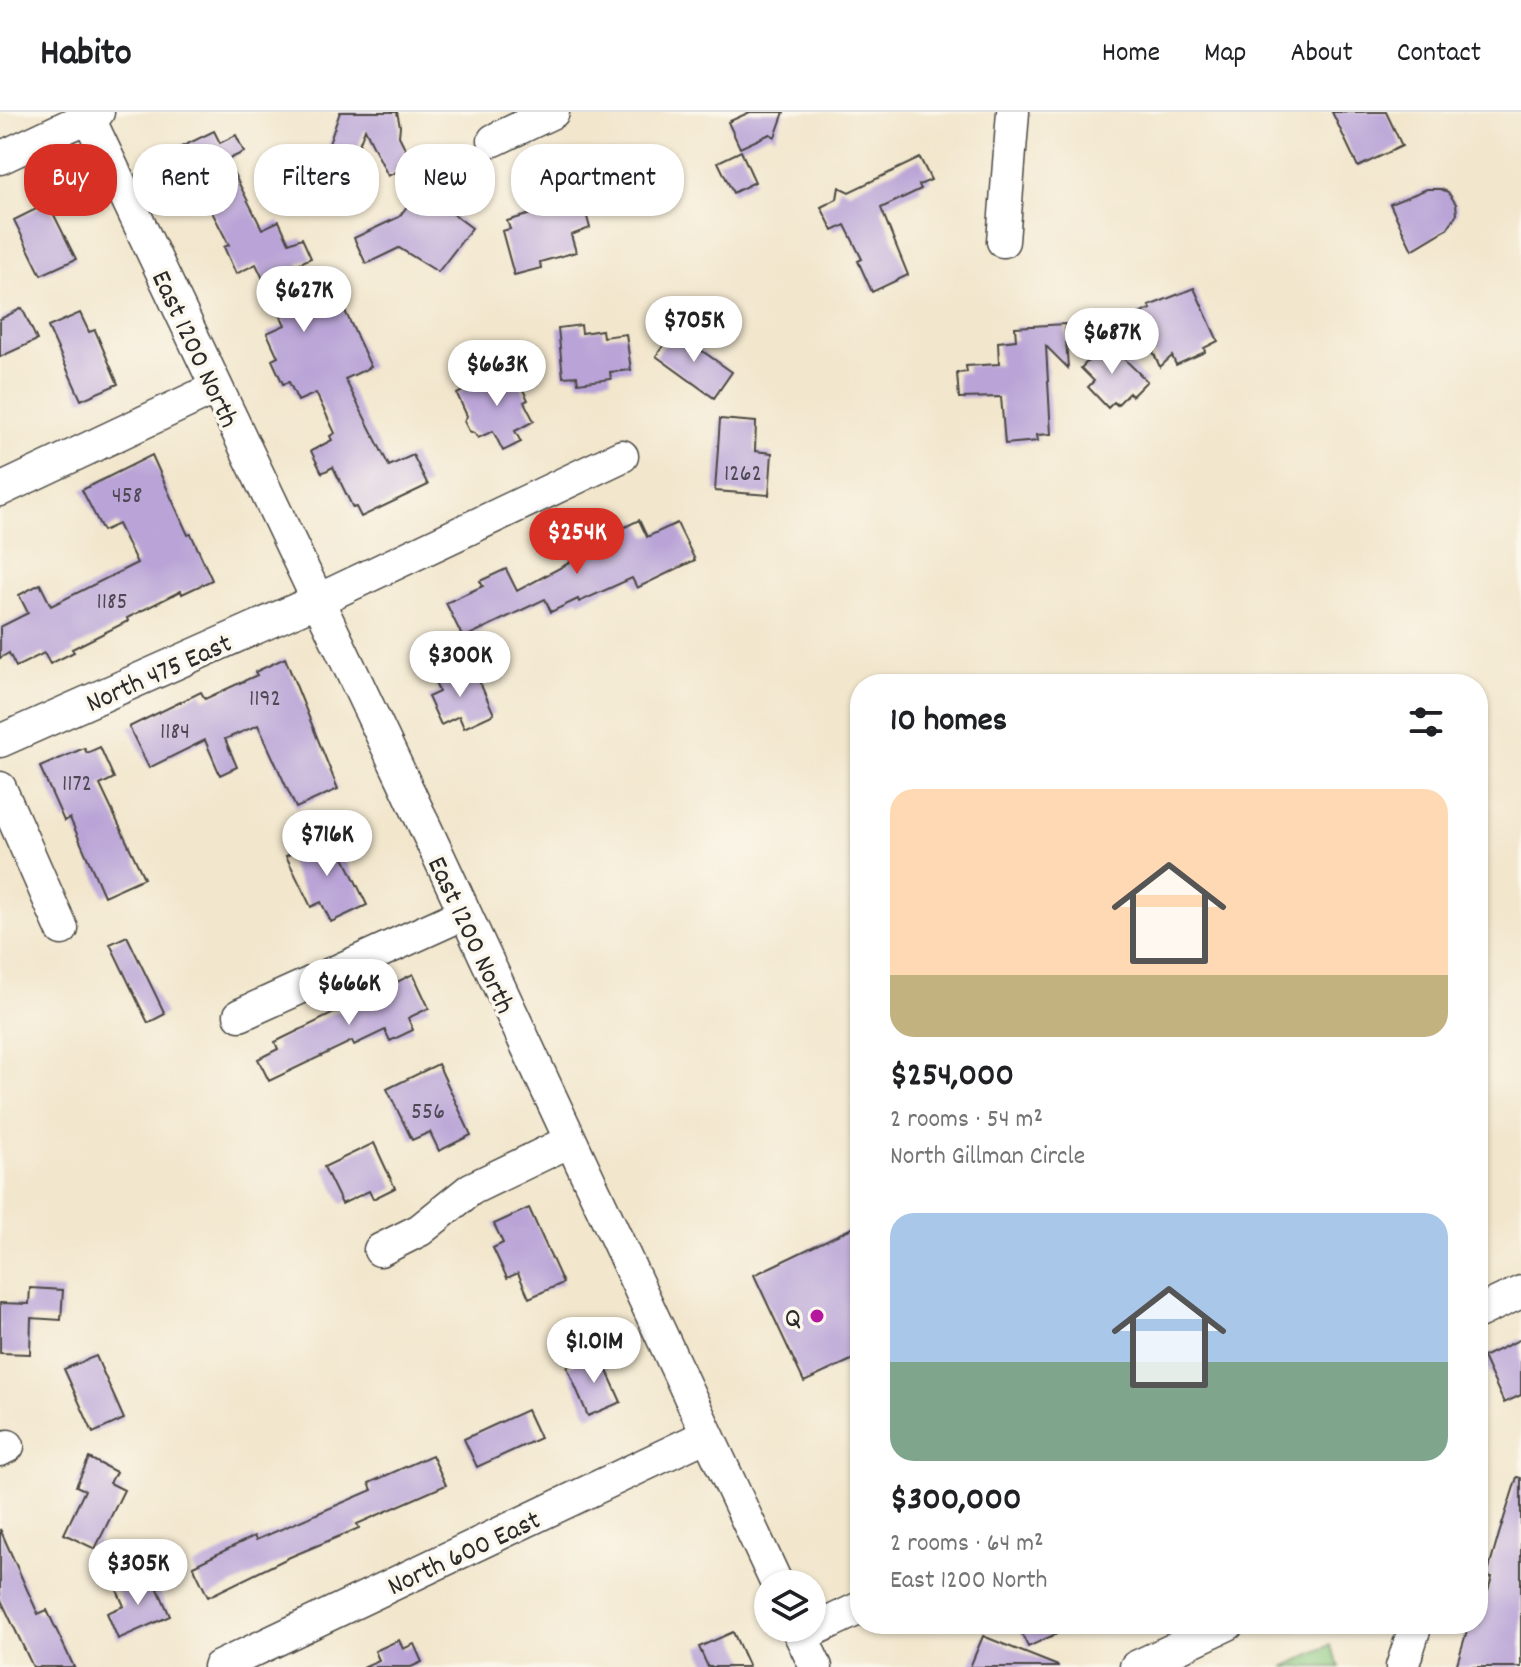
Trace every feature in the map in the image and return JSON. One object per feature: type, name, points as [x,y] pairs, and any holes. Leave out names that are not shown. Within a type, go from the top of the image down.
[{"type":"street","points":[[494,140],[553,112]]},
{"type":"street","points":[[1003,241],[1013,112]]},
{"type":"street","points":[[0,158],[90,113]]},
{"type":"street","name":"East 1200 North","points":[[90,113],[770,1570]]},
{"type":"street","points":[[0,490],[216,388]]},
{"type":"street","name":"North 475 East","points":[[0,741],[316,601],[622,456]]},
{"type":"street","points":[[0,788],[62,929]]},
{"type":"street","points":[[240,1015],[463,914]]},
{"type":"street","points":[[380,1250],[420,1230],[471,1189],[570,1141]]},
{"type":"street","points":[[1488,1307],[1521,1292]]},
{"type":"street","name":"North 600 East","points":[[219,1667],[267,1657],[707,1435]]},
{"type":"street","points":[[826,1621],[850,1612]]},
{"type":"street","points":[[1136,1667],[1207,1634]]},
{"type":"street","points":[[1402,1667],[1413,1634]]},
{"type":"street","points":[[804,1642],[816,1667]]},
{"type":"green space","points":[[1330,1645],[1340,1667],[1284,1667]]},
{"type":"building","points":[[340,112],[397,112],[399,136],[403,144],[395,144],[395,173],[388,176],[379,158],[379,144],[372,144],[365,129],[359,144],[329,144]]},
{"type":"building","points":[[750,112],[784,112],[775,137],[770,134],[740,148],[728,122]]},
{"type":"building","points":[[1332,112],[1386,112],[1402,146],[1358,167]]},
{"type":"building","points":[[214,131],[220,143],[236,135],[244,152],[238,155],[238,144],[187,144]]},
{"type":"building","points":[[741,151],[755,182],[733,193],[718,162]]},
{"type":"building","points":[[920,158],[931,180],[919,185],[921,189],[881,208],[908,275],[872,292],[858,261],[862,259],[845,225],[833,231],[821,207],[837,199],[839,187],[849,192]]},
{"type":"building","points":[[238,182],[262,229],[279,221],[289,243],[302,238],[311,258],[298,264],[319,309],[340,300],[371,367],[345,379],[389,466],[413,455],[428,485],[361,517],[356,507],[353,508],[333,467],[322,473],[311,451],[332,440],[330,436],[335,433],[316,393],[298,401],[289,382],[283,384],[272,360],[278,357],[267,333],[285,325],[256,264],[236,274],[224,247],[229,245],[214,216],[238,216]]},
{"type":"building","points":[[1427,189],[1448,192],[1456,204],[1457,214],[1447,229],[1412,250],[1390,204]]},
{"type":"building","points":[[24,215],[54,216],[76,259],[41,275],[14,220]]},
{"type":"building","points":[[456,216],[472,228],[438,272],[399,248],[366,264],[354,238],[399,217]]},
{"type":"building","points":[[524,216],[587,216],[590,228],[571,235],[576,252],[540,262],[541,268],[514,275],[502,231],[510,229],[507,221]]},
{"type":"building","points":[[1194,288],[1218,341],[1204,348],[1205,352],[1176,365],[1172,356],[1160,367],[1136,315],[1151,309],[1149,306]]},
{"type":"building","points":[[22,308],[37,340],[0,357],[0,319]]},
{"type":"building","points":[[80,313],[89,332],[95,330],[118,384],[81,400],[48,327]]},
{"type":"building","points":[[1065,324],[1068,368],[1046,346],[1051,434],[1037,435],[1038,441],[1005,444],[1001,397],[959,398],[957,373],[967,372],[966,366],[999,364],[998,342],[1016,340],[1015,327]]},
{"type":"building","points":[[581,325],[582,333],[602,330],[603,337],[626,334],[631,370],[610,372],[611,379],[578,383],[577,376],[563,377],[558,328]]},
{"type":"building","points":[[674,331],[732,372],[714,398],[656,356]]},
{"type":"building","points":[[1107,342],[1147,381],[1132,396],[1129,393],[1117,405],[1114,402],[1108,408],[1088,387],[1094,381],[1081,368]]},
{"type":"building","points":[[511,365],[528,400],[524,402],[534,421],[515,431],[521,442],[503,451],[493,431],[478,438],[469,431],[464,421],[467,416],[457,394]]},
{"type":"building","points":[[720,419],[756,422],[755,451],[772,453],[769,495],[715,491]]},
{"type":"building","points":[[152,455],[212,580],[182,594],[181,591],[127,618],[128,621],[72,649],[74,652],[50,664],[44,653],[16,667],[9,653],[0,658],[0,627],[28,613],[19,595],[40,584],[51,606],[137,563],[118,524],[103,531],[82,490]]},
{"type":"building","points":[[639,520],[647,537],[677,523],[695,560],[637,588],[632,578],[551,612],[545,599],[463,638],[446,603],[483,586],[480,581],[506,569],[517,591],[571,562],[564,547],[589,535],[592,543]]},
{"type":"building","points":[[285,658],[338,789],[296,808],[258,725],[225,739],[237,767],[220,775],[205,740],[149,768],[129,727],[201,692],[205,699]]},
{"type":"building","points":[[459,668],[464,680],[476,674],[494,714],[464,728],[459,716],[441,725],[428,697],[439,692],[434,680]]},
{"type":"building","points":[[100,747],[114,778],[100,785],[144,878],[104,896],[70,818],[64,821],[40,767],[84,748],[87,753]]},
{"type":"building","points":[[332,833],[367,905],[331,922],[321,902],[311,907],[286,856]]},
{"type":"building","points":[[127,936],[165,1014],[148,1023],[110,944]]},
{"type":"building","points":[[413,974],[429,1008],[408,1018],[413,1030],[390,1041],[385,1030],[354,1045],[352,1041],[269,1081],[258,1059],[278,1049],[275,1042]]},
{"type":"building","points":[[438,1064],[471,1135],[439,1151],[430,1132],[412,1140],[387,1089]]},
{"type":"building","points":[[374,1143],[395,1188],[373,1199],[369,1191],[342,1204],[324,1167]]},
{"type":"building","points":[[529,1208],[563,1283],[529,1298],[518,1273],[507,1278],[493,1248],[503,1243],[494,1224]]},
{"type":"building","name":"Q","points":[[850,1229],[850,1361],[804,1382],[754,1275]]},
{"type":"building","points":[[30,1288],[63,1290],[61,1320],[31,1318],[30,1354],[0,1353],[0,1303],[29,1304]]},
{"type":"building","points":[[1521,1339],[1521,1395],[1504,1403],[1488,1368],[1488,1355]]},
{"type":"building","points":[[599,1353],[621,1402],[588,1416],[567,1367]]},
{"type":"building","points":[[96,1356],[124,1419],[93,1433],[64,1369]]},
{"type":"building","points":[[527,1410],[540,1438],[477,1467],[464,1439]]},
{"type":"building","points":[[432,1455],[446,1485],[357,1524],[359,1528],[208,1597],[193,1566],[254,1536],[256,1540],[372,1490],[369,1483]]},
{"type":"building","points":[[89,1458],[116,1472],[110,1483],[124,1490],[95,1549],[64,1534],[85,1490],[76,1486]]},
{"type":"building","points":[[1517,1477],[1521,1478],[1521,1667],[1456,1667],[1466,1634],[1488,1634],[1488,1590],[1492,1577],[1488,1576],[1488,1572]]},
{"type":"building","points":[[0,1529],[38,1614],[47,1610],[74,1667],[33,1667],[0,1598]]},
{"type":"building","points":[[151,1573],[170,1616],[118,1639],[107,1613],[124,1606],[116,1588]]},
{"type":"building","points":[[733,1632],[749,1667],[708,1667],[699,1647]]},
{"type":"building","points":[[1022,1634],[1056,1634],[1028,1647]]},
{"type":"building","points":[[983,1636],[1058,1666],[1058,1667],[970,1667]]},
{"type":"building","points":[[399,1640],[403,1649],[414,1644],[422,1662],[411,1667],[363,1667],[379,1660],[375,1651]]},
{"type":"place","name":"Q","points":[[817,1316]]}]
